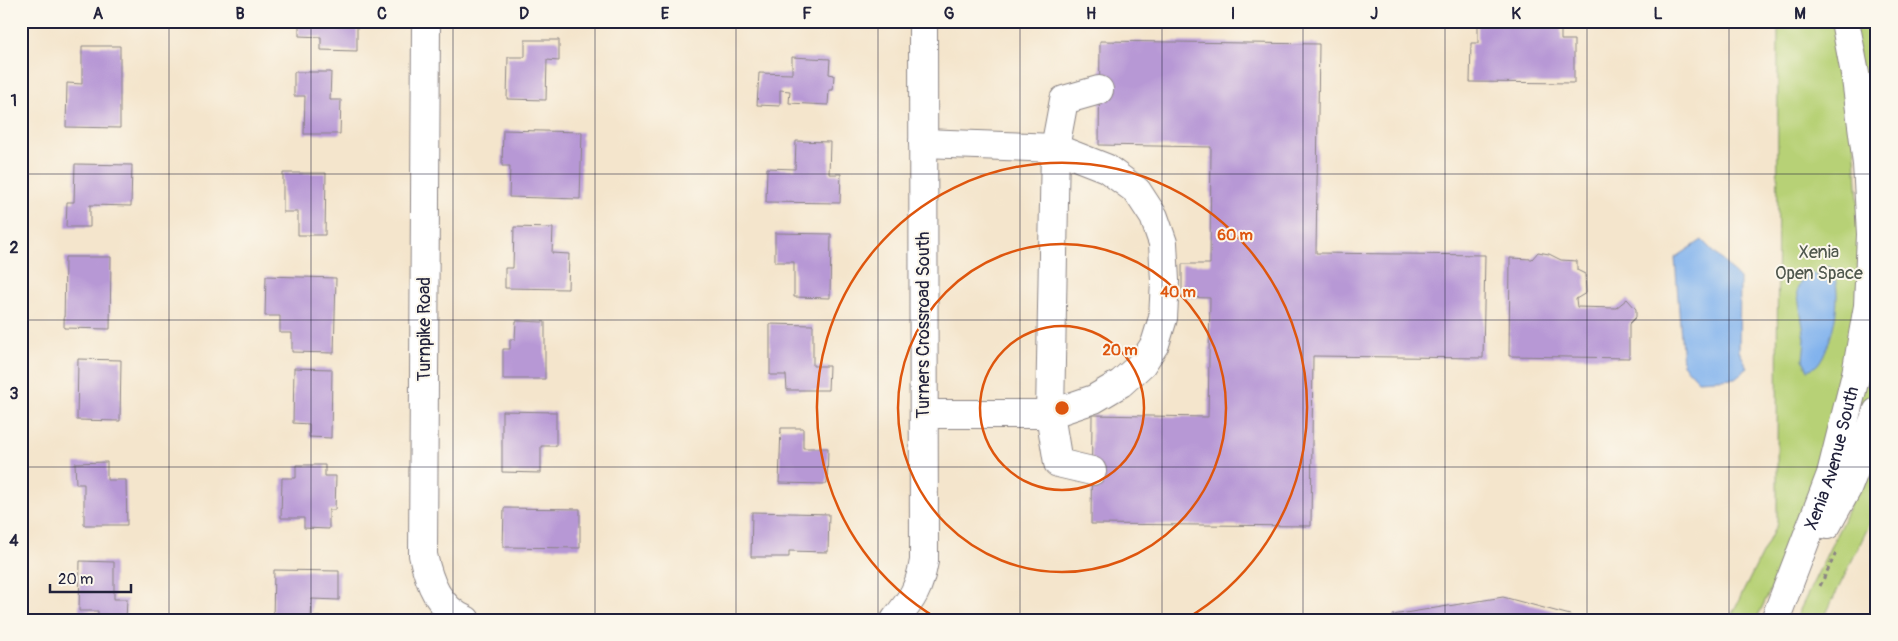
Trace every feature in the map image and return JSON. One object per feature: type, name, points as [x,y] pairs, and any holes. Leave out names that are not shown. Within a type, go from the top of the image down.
[{"type":"street","name":"Turnpike Road","points":[[426,21],[423,555],[428,576],[436,595],[447,608],[466,620]]},
{"type":"street","name":"Turners Crossroad South","points":[[894,620],[910,601],[920,582],[924,560],[923,21]]},
{"type":"street","name":"Xenia Avenue South","points":[[1777,620],[1831,474],[1856,374],[1868,306],[1871,234],[1867,164],[1856,79],[1845,21]]},
{"type":"street","points":[[1092,471],[1058,463],[1050,414],[1055,148],[1064,100],[1099,90]]},
{"type":"street","points":[[923,143],[1055,148],[1106,168],[1137,191],[1154,217],[1163,242],[1166,281],[1163,318],[1155,344],[1142,364],[1121,383],[1094,400],[1050,414],[924,414]]},
{"type":"street","name":"Xenia Avenue South","points":[[1777,620],[1848,487],[1877,412]]},
{"type":"green space","name":"Xenia Open Space","points":[[1778,21],[1836,21],[1853,124],[1862,262],[1841,402],[1806,516],[1756,620],[1729,620],[1777,524]]},
{"type":"green space","points":[[1853,21],[1876,21],[1877,24],[1877,182]]},
{"type":"green space","name":"Xenia Open Space","points":[[1877,297],[1877,377],[1866,418],[1854,431]]},
{"type":"green space","points":[[1877,440],[1877,509],[1823,620],[1795,620],[1842,523]]},
{"type":"water","points":[[1702,240],[1740,279],[1739,351],[1748,368],[1735,378],[1698,380],[1683,364],[1675,258]]},
{"type":"water","points":[[1829,266],[1837,287],[1833,330],[1818,364],[1808,370],[1803,360],[1805,339],[1797,290],[1803,275],[1808,271],[1818,276]]},
{"type":"building","points":[[299,21],[357,21],[357,51],[321,50],[321,37],[299,36]]},
{"type":"building","points":[[1478,21],[1561,21],[1561,40],[1574,40],[1574,83],[1470,82],[1471,43],[1478,43]]},
{"type":"building","points":[[525,40],[559,40],[559,61],[547,60],[546,100],[507,99],[508,57],[525,57]]},
{"type":"building","points":[[1100,41],[1319,44],[1316,253],[1485,255],[1483,358],[1313,356],[1311,526],[1091,524],[1092,415],[1208,417],[1210,298],[1182,297],[1182,264],[1210,264],[1211,147],[1099,145]]},
{"type":"building","points":[[82,46],[120,46],[120,128],[66,127],[67,83],[82,84]]},
{"type":"building","points":[[792,57],[830,59],[829,74],[834,75],[833,90],[829,90],[828,105],[789,103],[790,91],[780,90],[780,106],[757,105],[759,73],[792,74]]},
{"type":"building","points":[[294,72],[331,72],[330,100],[341,100],[340,134],[304,134],[305,96],[294,96]]},
{"type":"building","points":[[503,130],[582,132],[580,199],[509,197],[510,166],[502,166]]},
{"type":"building","points":[[796,141],[830,142],[829,174],[841,174],[840,203],[766,202],[767,168],[795,169]]},
{"type":"building","points":[[75,164],[132,165],[131,206],[90,205],[90,227],[66,227],[67,202],[74,202]]},
{"type":"building","points":[[283,173],[326,173],[325,235],[298,235],[298,212],[283,212]]},
{"type":"building","points":[[514,227],[553,228],[552,253],[569,254],[568,289],[505,288],[505,268],[513,268]]},
{"type":"building","points":[[775,233],[831,234],[830,298],[794,297],[794,262],[775,262]]},
{"type":"building","points":[[1538,252],[1549,254],[1561,260],[1577,261],[1577,270],[1585,274],[1586,293],[1576,299],[1577,307],[1616,308],[1627,299],[1636,309],[1636,317],[1629,324],[1629,358],[1509,356],[1510,258],[1532,259]]},
{"type":"building","points":[[65,257],[111,257],[110,329],[64,328]]},
{"type":"building","points":[[266,276],[336,278],[334,353],[292,352],[292,333],[280,333],[280,316],[265,316]]},
{"type":"building","points":[[516,321],[545,322],[545,379],[503,379],[503,349],[510,349],[510,339],[515,339]]},
{"type":"building","points":[[770,324],[813,325],[813,366],[829,366],[828,390],[787,390],[786,375],[770,375]]},
{"type":"building","points":[[78,359],[121,360],[120,421],[77,420]]},
{"type":"building","points":[[294,368],[332,369],[331,438],[309,437],[309,424],[293,423]]},
{"type":"building","points":[[502,411],[556,412],[556,446],[541,446],[541,473],[502,472]]},
{"type":"building","points":[[781,428],[803,428],[803,448],[828,448],[827,484],[779,483]]},
{"type":"building","points":[[107,462],[107,480],[126,480],[127,525],[84,525],[84,484],[76,484],[75,463]]},
{"type":"building","points":[[296,465],[325,465],[325,476],[336,476],[335,510],[329,510],[329,529],[304,528],[304,518],[281,518],[282,478],[296,478]]},
{"type":"building","points":[[504,508],[580,509],[580,548],[503,547]]},
{"type":"building","points":[[752,512],[829,514],[828,552],[789,551],[789,557],[751,557]]},
{"type":"building","points":[[80,561],[114,562],[114,599],[127,599],[126,620],[98,620],[98,611],[79,611]]},
{"type":"building","points":[[274,570],[339,571],[339,600],[312,599],[311,617],[320,617],[320,620],[273,620]]},
{"type":"building","points":[[1503,597],[1570,615],[1577,620],[1394,620],[1393,615]]}]
